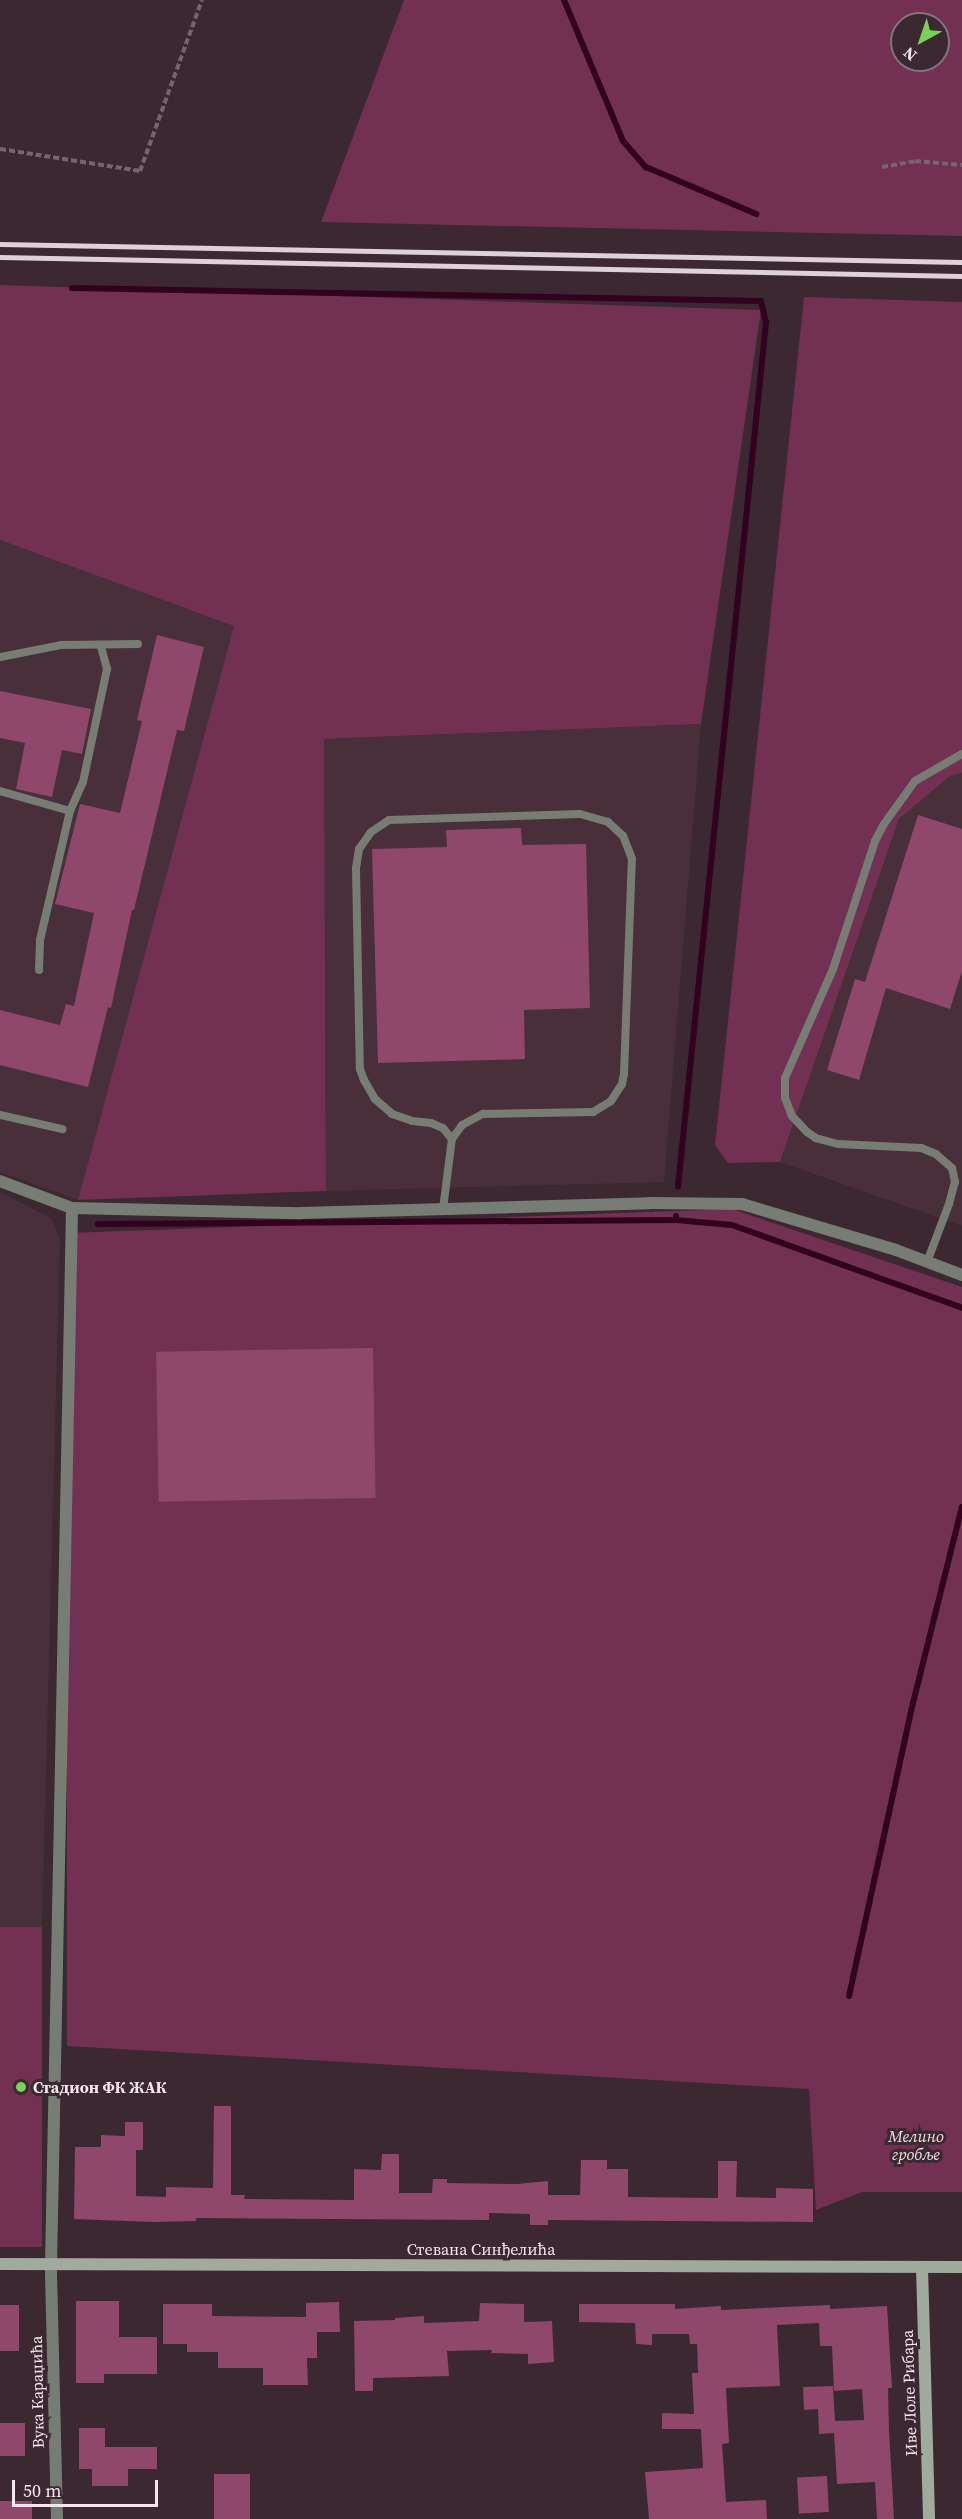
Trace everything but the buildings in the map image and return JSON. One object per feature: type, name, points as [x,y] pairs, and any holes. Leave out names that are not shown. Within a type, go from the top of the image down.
[{"type":"street","points":[[0,1181],[72,1208],[301,1213],[671,1203],[742,1204],[896,1250],[962,1275]]},
{"type":"street","name":"Вука Караџића","points":[[57,2519],[51,2265],[72,1208]]},
{"type":"street","name":"Стевана Синђелића","points":[[0,2264],[962,2267]]},
{"type":"street","name":"Иве Лоле Рибара","points":[[922,2267],[929,2519]]},
{"type":"lane","points":[[0,657],[61,645],[138,644]]},
{"type":"lane","points":[[39,970],[40,940],[69,811],[83,782],[107,669],[101,646]]},
{"type":"lane","points":[[927,1262],[942,1226],[955,1182],[952,1168],[936,1154],[921,1148],[838,1144],[816,1138],[792,1116],[785,1098],[785,1078],[833,969],[875,841],[884,824],[915,781],[962,754]]},
{"type":"lane","points":[[0,791],[69,811]]},
{"type":"lane","points":[[443,1209],[452,1139],[462,1125],[483,1114],[593,1112],[610,1101],[622,1084],[632,859],[623,836],[608,822],[580,814],[388,820],[371,832],[359,849],[356,869],[360,1069],[375,1099],[392,1113],[412,1121],[431,1123],[443,1128],[452,1139]]},
{"type":"lane","points":[[0,1115],[62,1130]]},
{"type":"path","points":[[0,149],[140,171],[202,0]]},
{"type":"path","points":[[882,167],[915,161],[962,165]]},
{"type":"shaded area","points":[[0,540],[235,626],[78,1200],[0,1172]]},
{"type":"shaded area","points":[[701,724],[664,1182],[326,1191],[324,739]]},
{"type":"shaded area","points":[[962,773],[962,1226],[780,1162],[899,819],[950,776]]},
{"type":"shaded area","points":[[0,1192],[51,1218],[60,1239],[42,1927],[0,1927]]},
{"type":"green space","points":[[404,0],[962,0],[962,236],[321,222]]},
{"type":"green space","points":[[0,285],[761,310],[701,724],[324,739],[326,1191],[78,1200],[234,626],[0,540]]},
{"type":"green space","points":[[804,297],[962,302],[962,773],[950,776],[899,819],[780,1162],[728,1163],[715,1145]]},
{"type":"green space","name":"Мелино гробље","points":[[732,1209],[962,1287],[962,2192],[862,2192],[816,2210],[809,2089],[67,2046],[67,1233]]},
{"type":"green space","name":"Стадион ФК ЖАК","points":[[0,1927],[42,1927],[42,2247],[0,2247]]},
{"type":"waterway","points":[[564,0],[623,141],[646,167],[756,214]]},
{"type":"waterway","points":[[72,288],[761,301],[766,322],[678,1187]]},
{"type":"waterway","points":[[676,1216],[676,1220],[732,1225],[962,1308]]},
{"type":"waterway","points":[[98,1224],[676,1220]]},
{"type":"waterway","points":[[849,1996],[913,1703],[962,1507]]},
{"type":"railway","points":[[0,244],[962,262]]},
{"type":"railway","points":[[0,257],[962,276]]},
{"type":"place","name":"Стадион ФК ЖАК","points":[[21,2087]]}]
